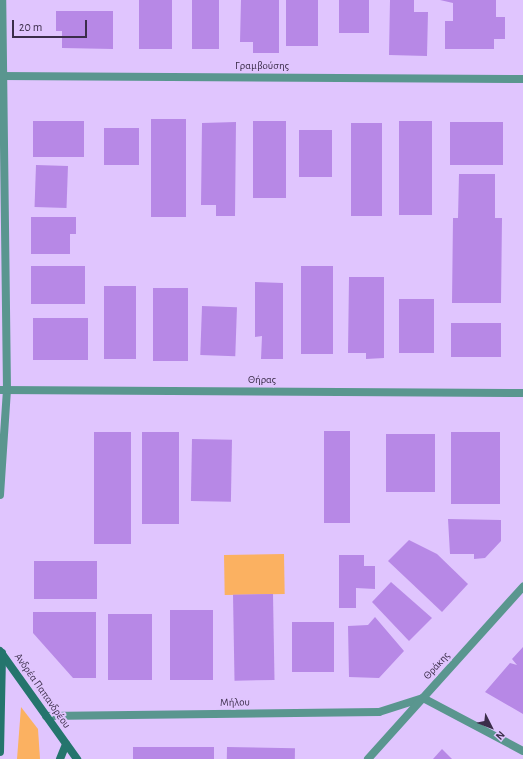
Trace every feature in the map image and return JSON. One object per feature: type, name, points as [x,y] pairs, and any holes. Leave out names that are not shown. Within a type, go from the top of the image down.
[{"type":"main road","name":"Ανδρέα Παπανδρέου","points":[[1,652],[77,759]]},
{"type":"main road","points":[[0,752],[1,652]]},
{"type":"main road","points":[[60,759],[66,744]]},
{"type":"street","points":[[0,495],[4,390],[2,0]]},
{"type":"street","name":"Γραμβούσης","points":[[2,76],[523,79]]},
{"type":"street","name":"Θήρας","points":[[4,390],[523,393]]},
{"type":"street","name":"Θράκης","points":[[368,759],[523,587]]},
{"type":"street","points":[[422,698],[523,751]]},
{"type":"street","name":"Μήλου","points":[[46,716],[379,712],[422,698]]},
{"type":"shaded area","points":[[284,554],[285,594],[225,595],[224,555]]},
{"type":"shaded area","points":[[21,707],[38,729],[40,759],[17,759]]},
{"type":"building","points":[[139,0],[172,0],[172,49],[139,49]]},
{"type":"building","points":[[192,0],[219,0],[219,49],[192,49]]},
{"type":"building","points":[[241,0],[279,0],[279,53],[253,53],[253,42],[240,42]]},
{"type":"building","points":[[286,0],[318,0],[318,46],[286,46]]},
{"type":"building","points":[[339,0],[369,0],[369,33],[339,33]]},
{"type":"building","points":[[390,0],[414,0],[414,12],[428,12],[427,56],[389,55]]},
{"type":"building","points":[[440,0],[496,0],[496,17],[505,17],[505,39],[494,39],[494,49],[445,49],[445,21],[453,21],[453,3]]},
{"type":"building","points":[[56,11],[113,11],[113,49],[62,48],[62,31],[56,31]]},
{"type":"building","points":[[151,119],[186,119],[186,217],[151,217]]},
{"type":"building","points":[[33,121],[84,121],[84,157],[33,157]]},
{"type":"building","points":[[253,121],[286,121],[286,198],[253,198]]},
{"type":"building","points":[[399,121],[432,121],[432,215],[399,215]]},
{"type":"building","points":[[236,122],[235,216],[216,216],[216,205],[201,205],[202,123]]},
{"type":"building","points":[[450,122],[503,122],[503,165],[450,165]]},
{"type":"building","points":[[351,123],[382,123],[382,216],[351,216]]},
{"type":"building","points":[[104,128],[139,128],[139,165],[104,165]]},
{"type":"building","points":[[299,130],[332,130],[332,177],[299,177]]},
{"type":"building","points":[[36,165],[68,166],[67,208],[35,207]]},
{"type":"building","points":[[459,174],[495,174],[495,218],[502,218],[501,303],[452,303],[453,218],[458,218]]},
{"type":"building","points":[[31,217],[76,217],[76,234],[70,234],[70,254],[31,254]]},
{"type":"building","points":[[31,266],[85,266],[85,304],[31,304]]},
{"type":"building","points":[[301,266],[333,266],[333,354],[301,354]]},
{"type":"building","points":[[349,277],[384,277],[384,358],[366,359],[366,353],[348,353]]},
{"type":"building","points":[[255,282],[283,283],[283,359],[261,359],[262,336],[255,337]]},
{"type":"building","points":[[104,286],[136,286],[136,359],[104,359]]},
{"type":"building","points":[[153,288],[188,288],[188,361],[153,361]]},
{"type":"building","points":[[399,299],[434,299],[434,353],[399,353]]},
{"type":"building","points":[[202,306],[237,307],[235,356],[200,355]]},
{"type":"building","points":[[33,318],[88,318],[88,360],[33,360]]},
{"type":"building","points":[[451,323],[501,323],[501,357],[451,357]]},
{"type":"building","points":[[324,431],[350,431],[350,523],[324,523]]},
{"type":"building","points":[[94,432],[131,432],[131,544],[94,544]]},
{"type":"building","points":[[142,432],[179,432],[179,524],[142,524]]},
{"type":"building","points":[[451,432],[500,432],[500,504],[451,504]]},
{"type":"building","points":[[386,434],[435,434],[435,492],[386,492]]},
{"type":"building","points":[[192,439],[232,440],[231,502],[191,501]]},
{"type":"building","points":[[448,519],[501,520],[501,541],[485,558],[474,559],[474,554],[450,554]]},
{"type":"building","points":[[409,540],[437,554],[468,584],[442,612],[388,561]]},
{"type":"building","points":[[339,555],[364,555],[364,566],[375,566],[375,589],[356,588],[356,608],[339,608]]},
{"type":"building","points":[[34,561],[97,561],[97,599],[34,599]]},
{"type":"building","points":[[391,582],[432,618],[409,641],[372,602]]},
{"type":"building","points":[[273,594],[275,680],[235,681],[233,595]]},
{"type":"building","points":[[170,610],[213,610],[213,680],[170,680]]},
{"type":"building","points":[[33,612],[96,612],[96,678],[73,678],[33,633]]},
{"type":"building","points":[[108,614],[152,614],[152,680],[108,680]]},
{"type":"building","points":[[375,617],[404,651],[379,678],[349,677],[348,626],[368,625]]},
{"type":"building","points":[[292,622],[334,622],[334,672],[292,672]]},
{"type":"building","points":[[523,647],[523,714],[485,692],[510,663],[517,665],[512,659]]},
{"type":"building","points":[[133,747],[214,747],[214,759],[133,759]]},
{"type":"building","points":[[227,747],[295,748],[295,759],[227,759]]},
{"type":"building","points":[[442,749],[452,759],[433,759]]}]
